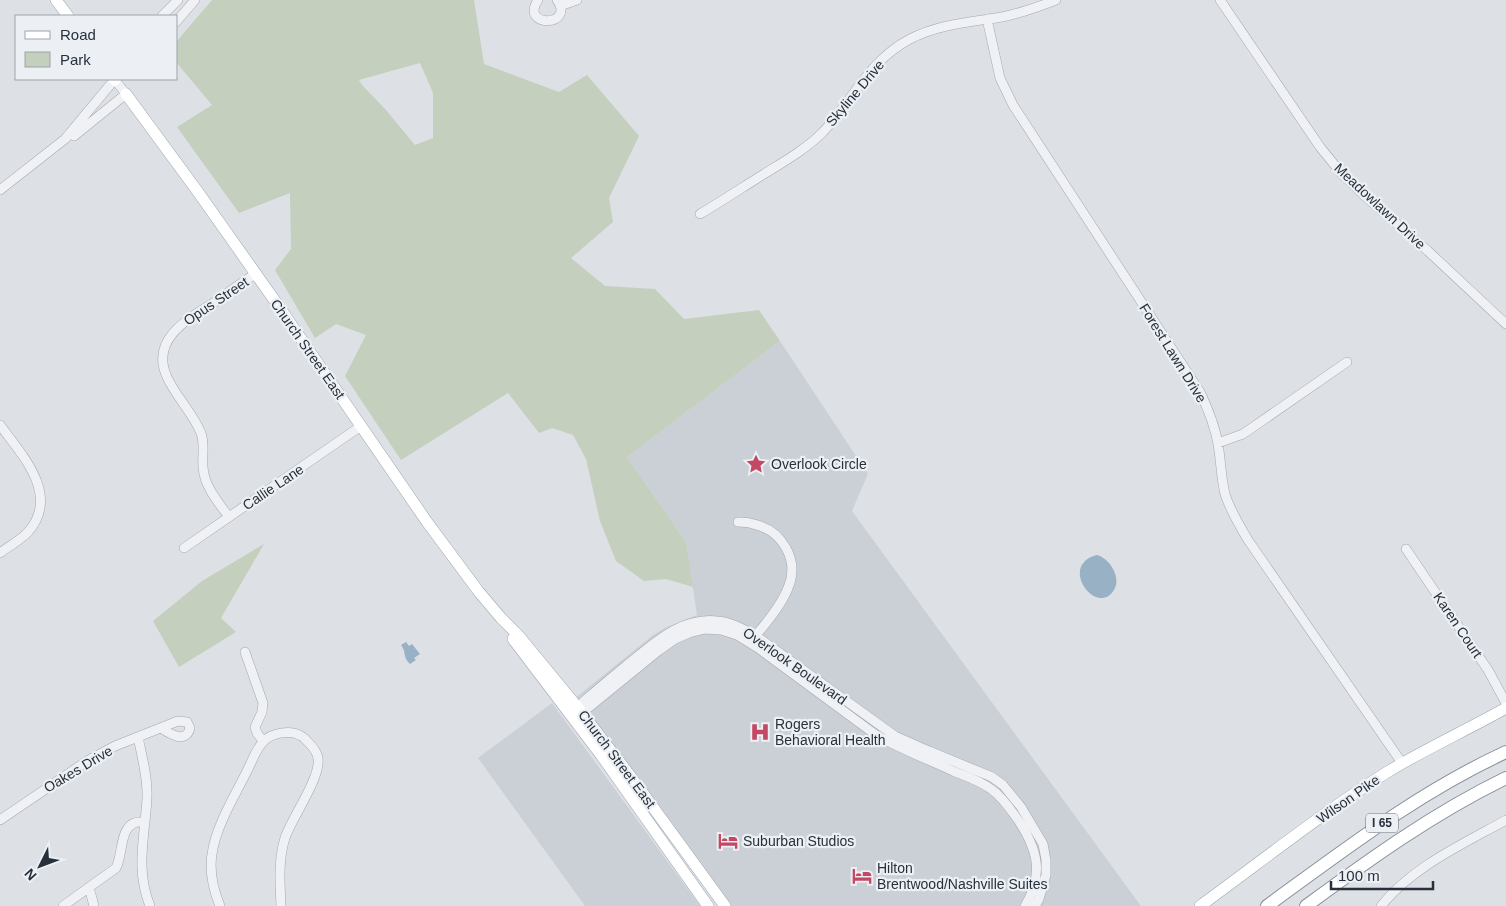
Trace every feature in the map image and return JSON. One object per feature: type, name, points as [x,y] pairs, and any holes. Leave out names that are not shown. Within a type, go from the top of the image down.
[{"type":"highway","name":"I 65","points":[[1267,906],[1353,843],[1414,802],[1506,752]]},
{"type":"highway","name":"I 65","points":[[1306,906],[1422,824],[1506,778]]},
{"type":"main road","points":[[56,0],[67,15]]},
{"type":"main road","name":"Church Street East","points":[[126,94],[256,274],[427,522],[479,592],[501,618],[520,636],[581,708],[725,906]]},
{"type":"main road","name":"Church Street East","points":[[501,618],[515,641],[601,755],[708,906]]},
{"type":"main road","name":"Wilson Pike","points":[[1200,906],[1342,802],[1402,763],[1506,708]]},
{"type":"street","points":[[163,15],[178,0]]},
{"type":"street","points":[[178,20],[194,0]]},
{"type":"street","points":[[538,0],[535,12],[540,19],[547,22],[555,20],[560,13],[559,3],[577,0]]},
{"type":"street","name":"Skyline Drive","points":[[700,214],[786,161],[810,143],[823,132],[867,74],[884,58],[911,39],[941,28],[1020,13],[1056,0]]},
{"type":"street","name":"Meadowlawn Drive","points":[[1220,0],[1311,133],[1342,174],[1506,324]]},
{"type":"street","name":"Forest Lawn Drive","points":[[987,19],[1000,78],[1013,105],[1196,386],[1212,418],[1226,496],[1243,532],[1402,763]]},
{"type":"street","points":[[58,146],[82,121],[114,80]]},
{"type":"street","name":"Church Street East","points":[[116,80],[126,94]]},
{"type":"street","points":[[0,190],[86,127],[126,94]]},
{"type":"street","name":"Opus Street","points":[[229,517],[206,481],[203,468],[204,446],[201,434],[167,377],[164,363],[165,347],[170,335],[184,322],[256,274]]},
{"type":"street","points":[[1218,443],[1243,434],[1347,362]]},
{"type":"street","points":[[0,425],[33,472],[39,485],[40,499],[38,515],[27,534],[0,553]]},
{"type":"street","name":"Callie Lane","points":[[184,548],[361,426]]},
{"type":"street","points":[[738,522],[752,523],[774,534],[783,542],[791,560],[792,575],[787,591],[753,639]]},
{"type":"street","name":"Karen Court","points":[[1406,549],[1488,670],[1506,703]]},
{"type":"street","name":"Overlook Boulevard","points":[[581,708],[588,708],[675,639],[705,629],[721,630],[753,639],[895,736],[929,752],[992,777],[1004,785],[1021,807],[1043,844],[1046,874],[1039,899],[1035,906]]},
{"type":"street","name":"Overlook Boulevard","points":[[753,639],[876,735],[978,781],[991,789],[1004,801],[1027,832],[1036,857],[1034,885],[1025,906]]},
{"type":"street","points":[[245,652],[263,703],[262,712],[255,727],[263,741]]},
{"type":"street","name":"Oakes Drive","points":[[0,820],[80,765],[115,746],[161,728]]},
{"type":"street","points":[[220,906],[212,878],[211,862],[214,844],[227,810],[263,741],[283,733],[298,734],[310,744],[318,758],[316,774],[284,840],[280,868],[281,906]]},
{"type":"street","points":[[138,737],[146,783],[141,866],[143,885],[150,906]]},
{"type":"street","points":[[1381,906],[1409,879],[1430,864],[1506,820]]},
{"type":"street","points":[[63,906],[117,867],[123,838],[128,828],[136,822],[144,822]]},
{"type":"street","points":[[89,887],[94,906]]},
{"type":"shaded area","points":[[780,341],[868,474],[852,511],[1141,906],[730,906],[574,699],[653,635],[697,615],[686,542],[627,457]]},
{"type":"shaded area","points":[[552,703],[700,906],[585,906],[478,758]]},
{"type":"green space","points":[[212,0],[474,0],[484,64],[559,92],[587,75],[639,136],[609,198],[613,222],[571,258],[605,286],[655,289],[684,319],[759,310],[780,341],[627,457],[686,542],[693,587],[666,579],[644,581],[616,561],[600,521],[586,459],[573,435],[552,428],[539,433],[508,393],[401,460],[345,376],[366,335],[336,324],[315,338],[275,270],[291,249],[290,193],[239,213],[177,127],[212,105],[178,64],[178,40]],"holes":[[[420,63],[433,93],[433,138],[415,145],[359,80]]]},
{"type":"green space","points":[[264,544],[221,618],[236,632],[179,667],[153,621],[202,581]]},
{"type":"water","points":[[1097,555],[1110,564],[1115,574],[1116,585],[1107,597],[1099,598],[1091,594],[1084,587],[1080,578],[1080,569],[1086,561]]},
{"type":"water","points":[[406,642],[409,646],[412,644],[420,654],[410,664],[401,645]]},
{"type":"place","name":"Overlook Circle","points":[[756,464]]},
{"type":"place","name":"Rogers Behavioral Health","points":[[760,732]]},
{"type":"place","name":"Suburban Studios","points":[[728,841]]},
{"type":"place","name":"Hilton Brentwood/Nashville Suites","points":[[862,876]]}]
